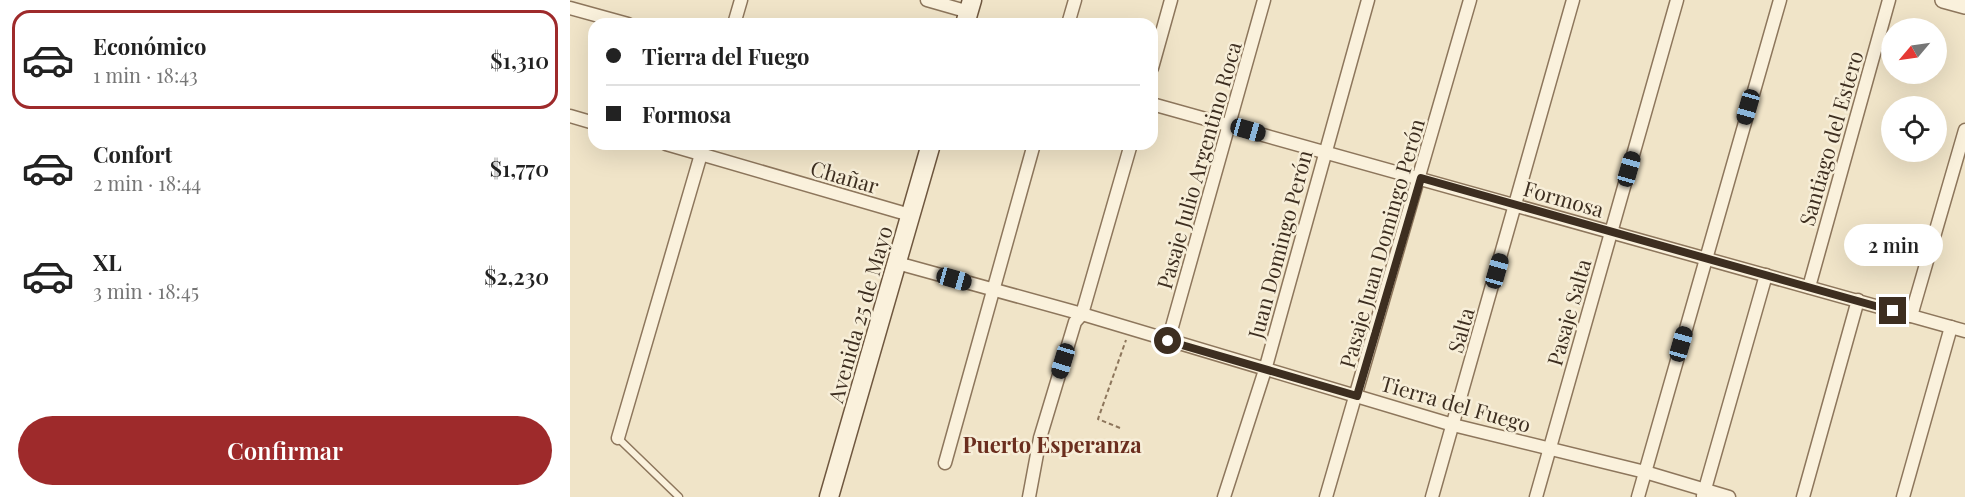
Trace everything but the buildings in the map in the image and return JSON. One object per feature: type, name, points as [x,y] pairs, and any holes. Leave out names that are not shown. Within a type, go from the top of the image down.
[{"type":"main road","name":"Avenida 25 de Mayo","points":[[829,497],[929,150]]},
{"type":"street","points":[[736,18],[741,0]]},
{"type":"street","points":[[927,0],[969,12]]},
{"type":"street","points":[[1070,18],[1075,0]]},
{"type":"street","points":[[1158,47],[1171,0]]},
{"type":"street","name":"Pasaje Julio Argentino Roca","points":[[1168,341],[1264,0]]},
{"type":"street","name":"Juan Domingo Perón","points":[[1224,497],[1265,370],[1368,0]]},
{"type":"street","name":"Pasaje Juan Domingo Perón","points":[[1326,497],[1421,178],[1470,0]]},
{"type":"street","name":"Salta","points":[[1432,497],[1573,0]]},
{"type":"street","name":"Pasaje Salta","points":[[1536,497],[1677,0]]},
{"type":"street","points":[[1638,497],[1780,0]]},
{"type":"street","name":"Santiago del Estero","points":[[1809,287],[1889,0]]},
{"type":"street","points":[[1943,0],[1965,6]]},
{"type":"street","points":[[570,8],[606,18]]},
{"type":"street","name":"Formosa","points":[[1158,106],[1965,331]]},
{"type":"street","points":[[570,116],[588,121]]},
{"type":"street","points":[[1911,316],[1965,130]]},
{"type":"street","points":[[618,438],[703,150]]},
{"type":"street","name":"Chañar","points":[[706,150],[910,215]]},
{"type":"street","points":[[945,463],[1032,150]]},
{"type":"street","points":[[1029,497],[1040,438],[1075,322],[1082,314],[1129,150]]},
{"type":"street","name":"Tierra del Fuego","points":[[897,263],[1082,314],[1454,425],[1645,472],[1704,493],[1729,497]]},
{"type":"street","points":[[1704,493],[1766,275]]},
{"type":"street","points":[[1803,497],[1858,300]]},
{"type":"street","points":[[1903,497],[1951,327]]},
{"type":"lane","points":[[618,438],[679,497]]},
{"type":"path","points":[[1120,428],[1098,419],[1130,329]]},
{"type":"district","name":"Puerto Esperanza","points":[[1052,444]]},
{"type":"route","points":[[1168,341],[1357,396],[1421,178],[1893,311]]}]
